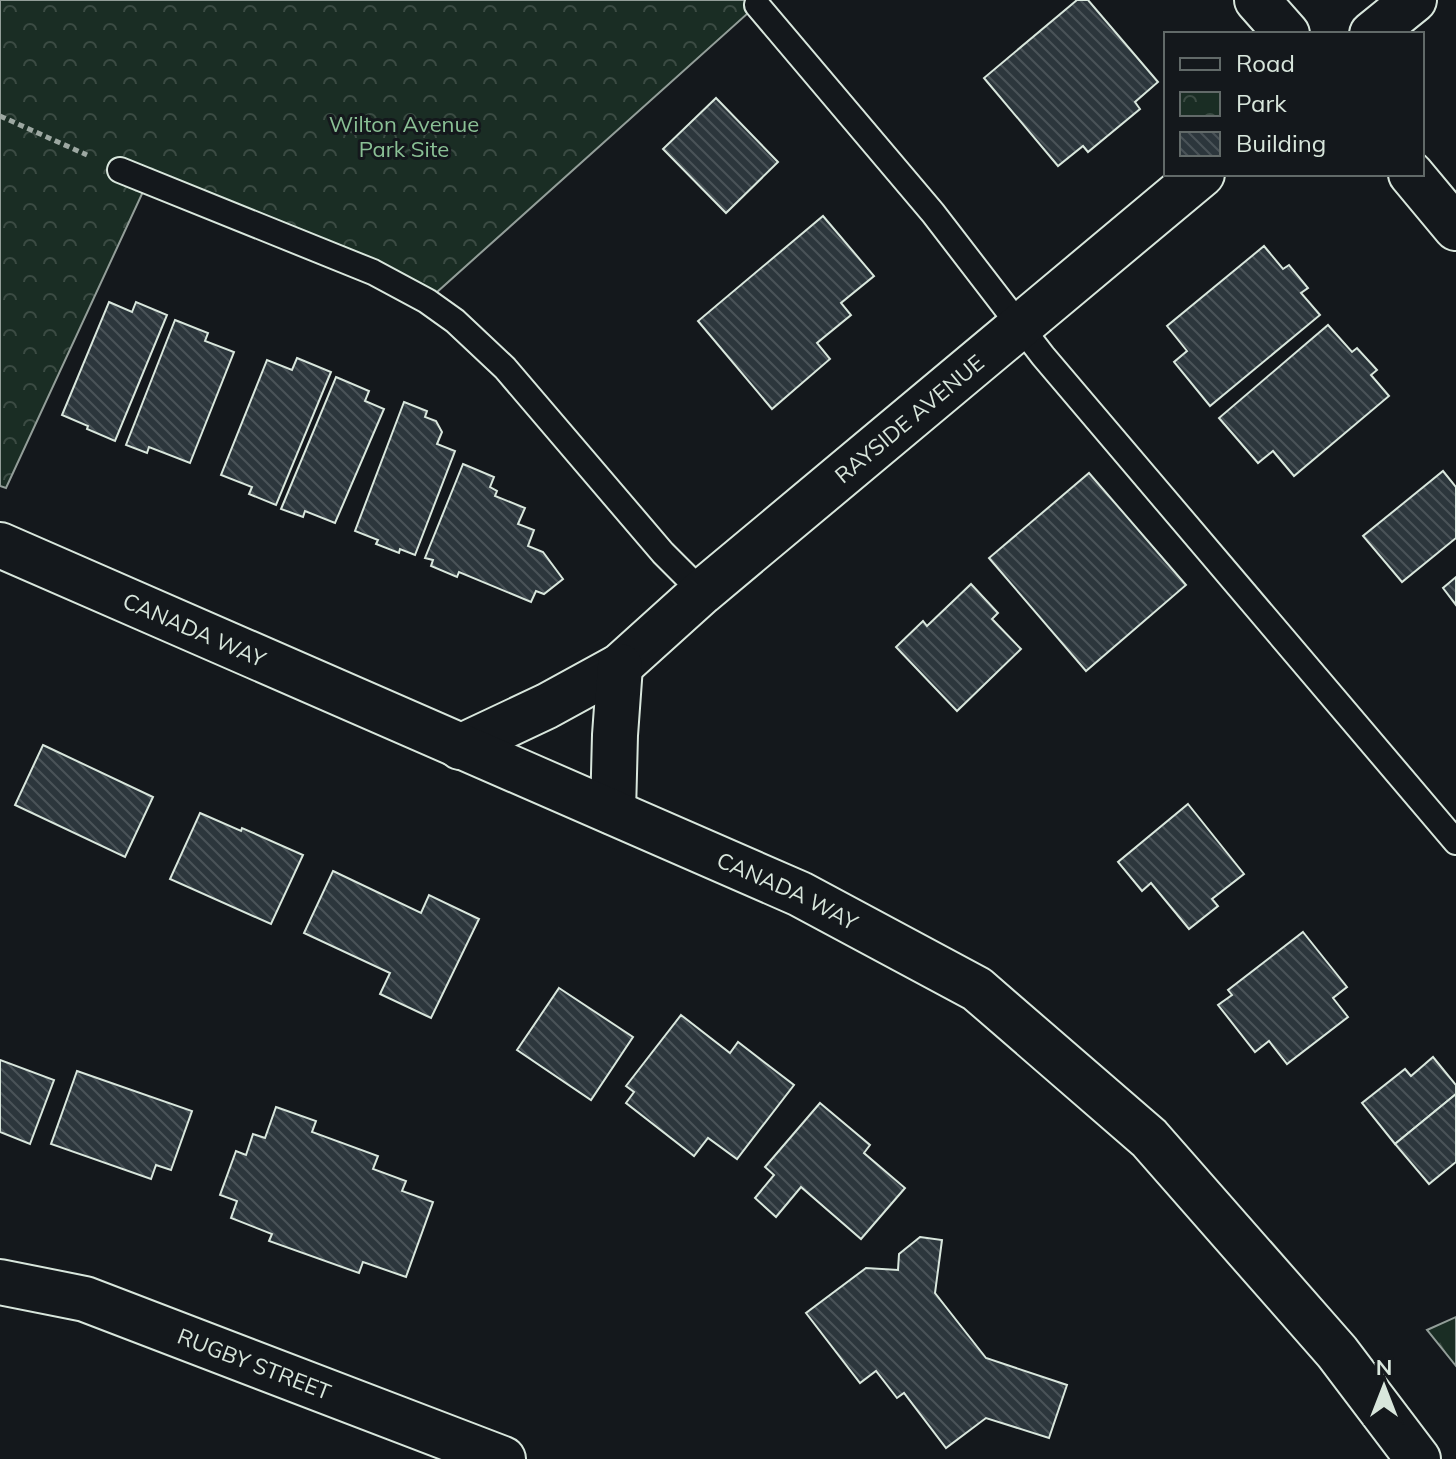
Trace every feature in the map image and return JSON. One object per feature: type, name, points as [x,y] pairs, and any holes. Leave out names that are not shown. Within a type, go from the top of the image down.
[{"type":"street","points":[[1257,0],[1285,32]]},
{"type":"street","points":[[1374,32],[1414,0]]},
{"type":"street","name":"RAYSIDE AVENUE","points":[[460,747],[547,706],[620,666],[702,592],[1200,176]]},
{"type":"street","points":[[1413,176],[1456,228]]},
{"type":"street","name":"CANADA WAY","points":[[0,545],[800,894],[977,989],[1149,1138],[1337,1352],[1418,1459]]},
{"type":"street","points":[[613,812],[620,666]]},
{"type":"street","name":"RUGBY STREET","points":[[0,1282],[85,1299],[503,1459]]},
{"type":"lane","points":[[757,5],[933,213],[1043,356],[1456,842]]},
{"type":"lane","points":[[120,170],[373,272],[427,301],[455,321],[505,368],[663,553],[702,592]]},
{"type":"path","points":[[0,116],[120,170]]},
{"type":"green space","name":"Wilton Avenue Park Site","points":[[0,0],[753,0],[757,5],[427,301],[147,183],[6,488],[0,486]]},
{"type":"green space","points":[[1456,1317],[1456,1366],[1427,1330]]},
{"type":"building","points":[[1077,0],[1088,0],[1158,82],[1135,102],[1140,109],[1088,152],[1083,146],[1058,166],[984,78]]},
{"type":"building","points":[[716,98],[778,162],[726,213],[663,149]]},
{"type":"building","points":[[823,216],[874,276],[841,303],[851,315],[817,343],[830,359],[772,409],[698,321]]},
{"type":"building","points":[[1264,246],[1283,269],[1289,265],[1308,288],[1301,293],[1320,315],[1210,406],[1174,362],[1187,351],[1167,326]]},
{"type":"building","points":[[109,302],[132,312],[136,302],[167,315],[115,441],[62,415]]},
{"type":"building","points":[[175,320],[208,333],[205,341],[234,352],[190,463],[149,447],[147,453],[126,445]]},
{"type":"building","points":[[1328,325],[1352,352],[1357,348],[1377,370],[1371,375],[1389,396],[1294,476],[1273,451],[1258,463],[1219,418]]},
{"type":"building","points":[[297,358],[331,372],[276,505],[249,494],[252,487],[221,475],[267,360],[292,370]]},
{"type":"building","points":[[336,377],[369,391],[365,401],[384,409],[335,523],[305,511],[303,517],[281,509]]},
{"type":"building","points":[[404,402],[427,411],[425,417],[436,421],[442,432],[437,444],[455,451],[415,555],[400,549],[399,553],[376,544],[378,540],[355,531]]},
{"type":"building","points":[[463,464],[494,477],[490,487],[497,491],[495,496],[525,508],[518,524],[534,530],[528,546],[543,552],[563,579],[544,594],[536,591],[531,602],[459,572],[457,577],[431,566],[433,560],[425,558]]},
{"type":"building","points":[[1443,471],[1456,487],[1456,538],[1402,582],[1363,536]]},
{"type":"building","points":[[1089,473],[1186,585],[1086,671],[989,558]]},
{"type":"building","points":[[1456,577],[1456,605],[1443,588]]},
{"type":"building","points":[[971,584],[998,613],[992,619],[1021,649],[957,711],[896,647],[923,621],[927,626]]},
{"type":"building","points":[[43,745],[153,797],[125,857],[15,805]]},
{"type":"building","points":[[1188,804],[1244,874],[1212,899],[1218,906],[1189,929],[1151,883],[1142,891],[1118,862]]},
{"type":"building","points":[[200,813],[303,855],[271,924],[170,879]]},
{"type":"building","points":[[333,871],[421,913],[429,895],[479,919],[431,1018],[380,994],[390,973],[304,933]]},
{"type":"building","points":[[1303,932],[1347,987],[1333,998],[1348,1017],[1287,1064],[1269,1041],[1255,1052],[1218,1005],[1232,995],[1228,990]]},
{"type":"building","points":[[559,988],[633,1037],[591,1100],[517,1050]]},
{"type":"building","points":[[681,1015],[730,1053],[738,1042],[794,1085],[737,1159],[708,1138],[694,1156],[626,1103],[634,1092],[626,1086]]},
{"type":"building","points":[[1433,1057],[1456,1085],[1456,1094],[1395,1144],[1362,1103],[1405,1069],[1411,1076]]},
{"type":"building","points":[[0,1060],[54,1080],[30,1144],[0,1132]]},
{"type":"building","points":[[77,1071],[192,1111],[171,1170],[156,1165],[151,1179],[51,1144]]},
{"type":"building","points":[[1456,1094],[1456,1162],[1429,1184],[1395,1144]]},
{"type":"building","points":[[820,1103],[870,1145],[864,1153],[905,1188],[861,1239],[801,1187],[776,1217],[755,1198],[774,1175],[765,1167]]},
{"type":"building","points":[[276,1107],[316,1121],[312,1132],[378,1156],[373,1169],[406,1181],[402,1191],[433,1202],[406,1277],[363,1262],[359,1273],[269,1241],[272,1234],[231,1218],[237,1201],[220,1195],[236,1151],[246,1155],[253,1134],[265,1138]]},
{"type":"building","points":[[920,1237],[942,1240],[935,1293],[986,1358],[1067,1385],[1049,1438],[986,1418],[946,1448],[904,1393],[897,1398],[876,1371],[860,1383],[806,1313],[866,1268],[898,1270],[899,1254]]}]
